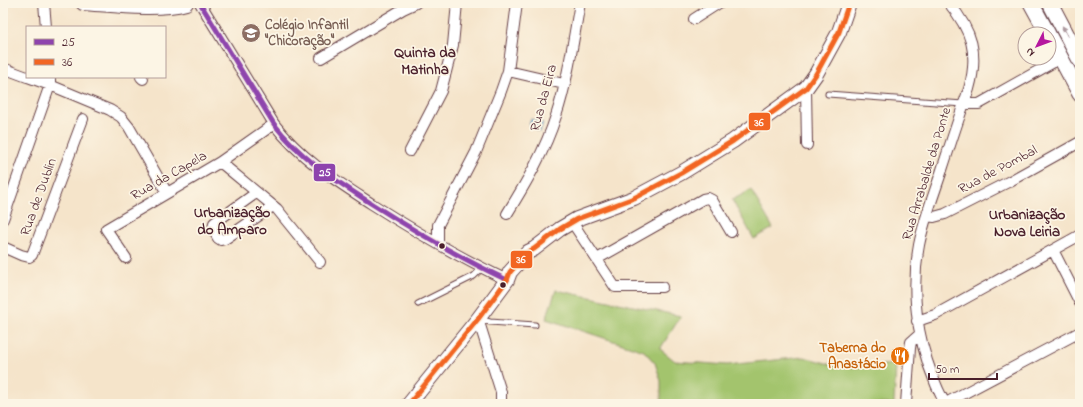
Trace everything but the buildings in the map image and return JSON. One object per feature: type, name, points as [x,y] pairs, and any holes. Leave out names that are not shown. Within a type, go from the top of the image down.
[{"type":"main road","points":[[83,3],[146,6],[167,6],[186,3]]},
{"type":"main road","points":[[409,404],[478,319],[507,280],[514,276],[532,255],[534,249],[560,229],[572,222],[634,198],[681,173],[733,141],[806,88],[816,74],[839,32],[849,3]]},
{"type":"main road","points":[[1031,3],[1043,26]]},
{"type":"main road","points":[[1050,3],[1080,60]]},
{"type":"main road","points":[[1057,51],[1080,94]]},
{"type":"street","points":[[44,3],[46,26]]},
{"type":"street","points":[[200,3],[274,124],[296,149],[318,168],[420,235],[507,280]]},
{"type":"street","points":[[321,58],[403,9],[416,3]]},
{"type":"street","points":[[410,151],[441,91],[453,44],[458,3]]},
{"type":"street","points":[[438,244],[438,225],[476,152],[508,71],[517,3]]},
{"type":"street","name":"Rua da Eira","points":[[507,214],[525,186],[545,146],[556,116],[580,3]]},
{"type":"street","points":[[694,19],[718,3]]},
{"type":"street","name":"Rua Arrabalde da Ponte","points":[[945,404],[930,371],[920,335],[917,321],[916,288],[918,257],[927,216],[972,79],[973,49],[968,30],[949,3]]},
{"type":"street","points":[[963,104],[979,104],[1061,58]]},
{"type":"street","points":[[3,68],[26,76]]},
{"type":"street","points":[[508,71],[564,84]]},
{"type":"street","points":[[34,78],[50,81],[110,110],[121,117],[129,127],[167,193]]},
{"type":"street","points":[[3,219],[6,201],[50,81]]},
{"type":"street","points":[[806,88],[806,145]]},
{"type":"street","name":"Rua de Dublin","points":[[3,247],[29,257],[32,254],[83,119]]},
{"type":"street","name":"Rua da Capela","points":[[126,258],[106,229],[220,162],[274,124]]},
{"type":"street","name":"Rua de Pombal","points":[[927,216],[934,217],[945,214],[1010,181],[1080,142]]},
{"type":"street","points":[[220,162],[277,209],[320,262]]},
{"type":"street","points":[[256,192],[214,223],[213,229],[218,238],[221,240],[225,239],[273,206]]},
{"type":"street","points":[[597,259],[703,199],[708,198],[712,200],[731,232]]},
{"type":"street","points":[[572,222],[616,287],[662,287]]},
{"type":"street","points":[[420,235],[438,225]]},
{"type":"street","points":[[917,321],[935,314],[1080,235]]},
{"type":"street","points":[[1053,250],[1080,303]]},
{"type":"street","points":[[478,319],[501,392],[501,404]]},
{"type":"street","points":[[945,404],[1080,332]]},
{"type":"street","points":[[906,404],[911,342],[920,335]]},
{"type":"lane","points":[[828,94],[963,104]]},
{"type":"lane","points":[[418,304],[474,276],[483,267]]},
{"type":"lane","points":[[478,319],[490,322],[535,325]]},
{"type":"green space","points":[[751,190],[773,228],[754,239],[732,200]]},
{"type":"green space","points":[[556,290],[681,316],[660,349],[675,361],[727,365],[804,357],[837,366],[856,367],[896,364],[894,404],[661,404],[661,381],[655,363],[644,351],[546,319]]},
{"type":"water","points":[[531,119],[543,123],[540,132],[536,131],[536,128],[529,125]]},
{"type":"transit line","name":"25","points":[[200,3],[274,124],[308,159],[332,178],[422,235],[455,254],[507,280]]},
{"type":"transit line","name":"36","points":[[409,404],[478,319],[507,280],[510,272],[528,252],[560,229],[577,219],[634,198],[681,173],[733,141],[806,88],[816,74],[839,32],[849,3]]},
{"type":"place","name":"Colégio Infantil \"Chicoração\"","points":[[251,33]]},
{"type":"place","name":"Taberna do Anastácio","points":[[900,356]]},
{"type":"district","name":"Quinta da Matinha","points":[[425,62]]},
{"type":"district","name":"Urbanização do Amparo","points":[[232,222]]},
{"type":"district","name":"Urbanização Nova Leiria","points":[[1027,224]]}]
